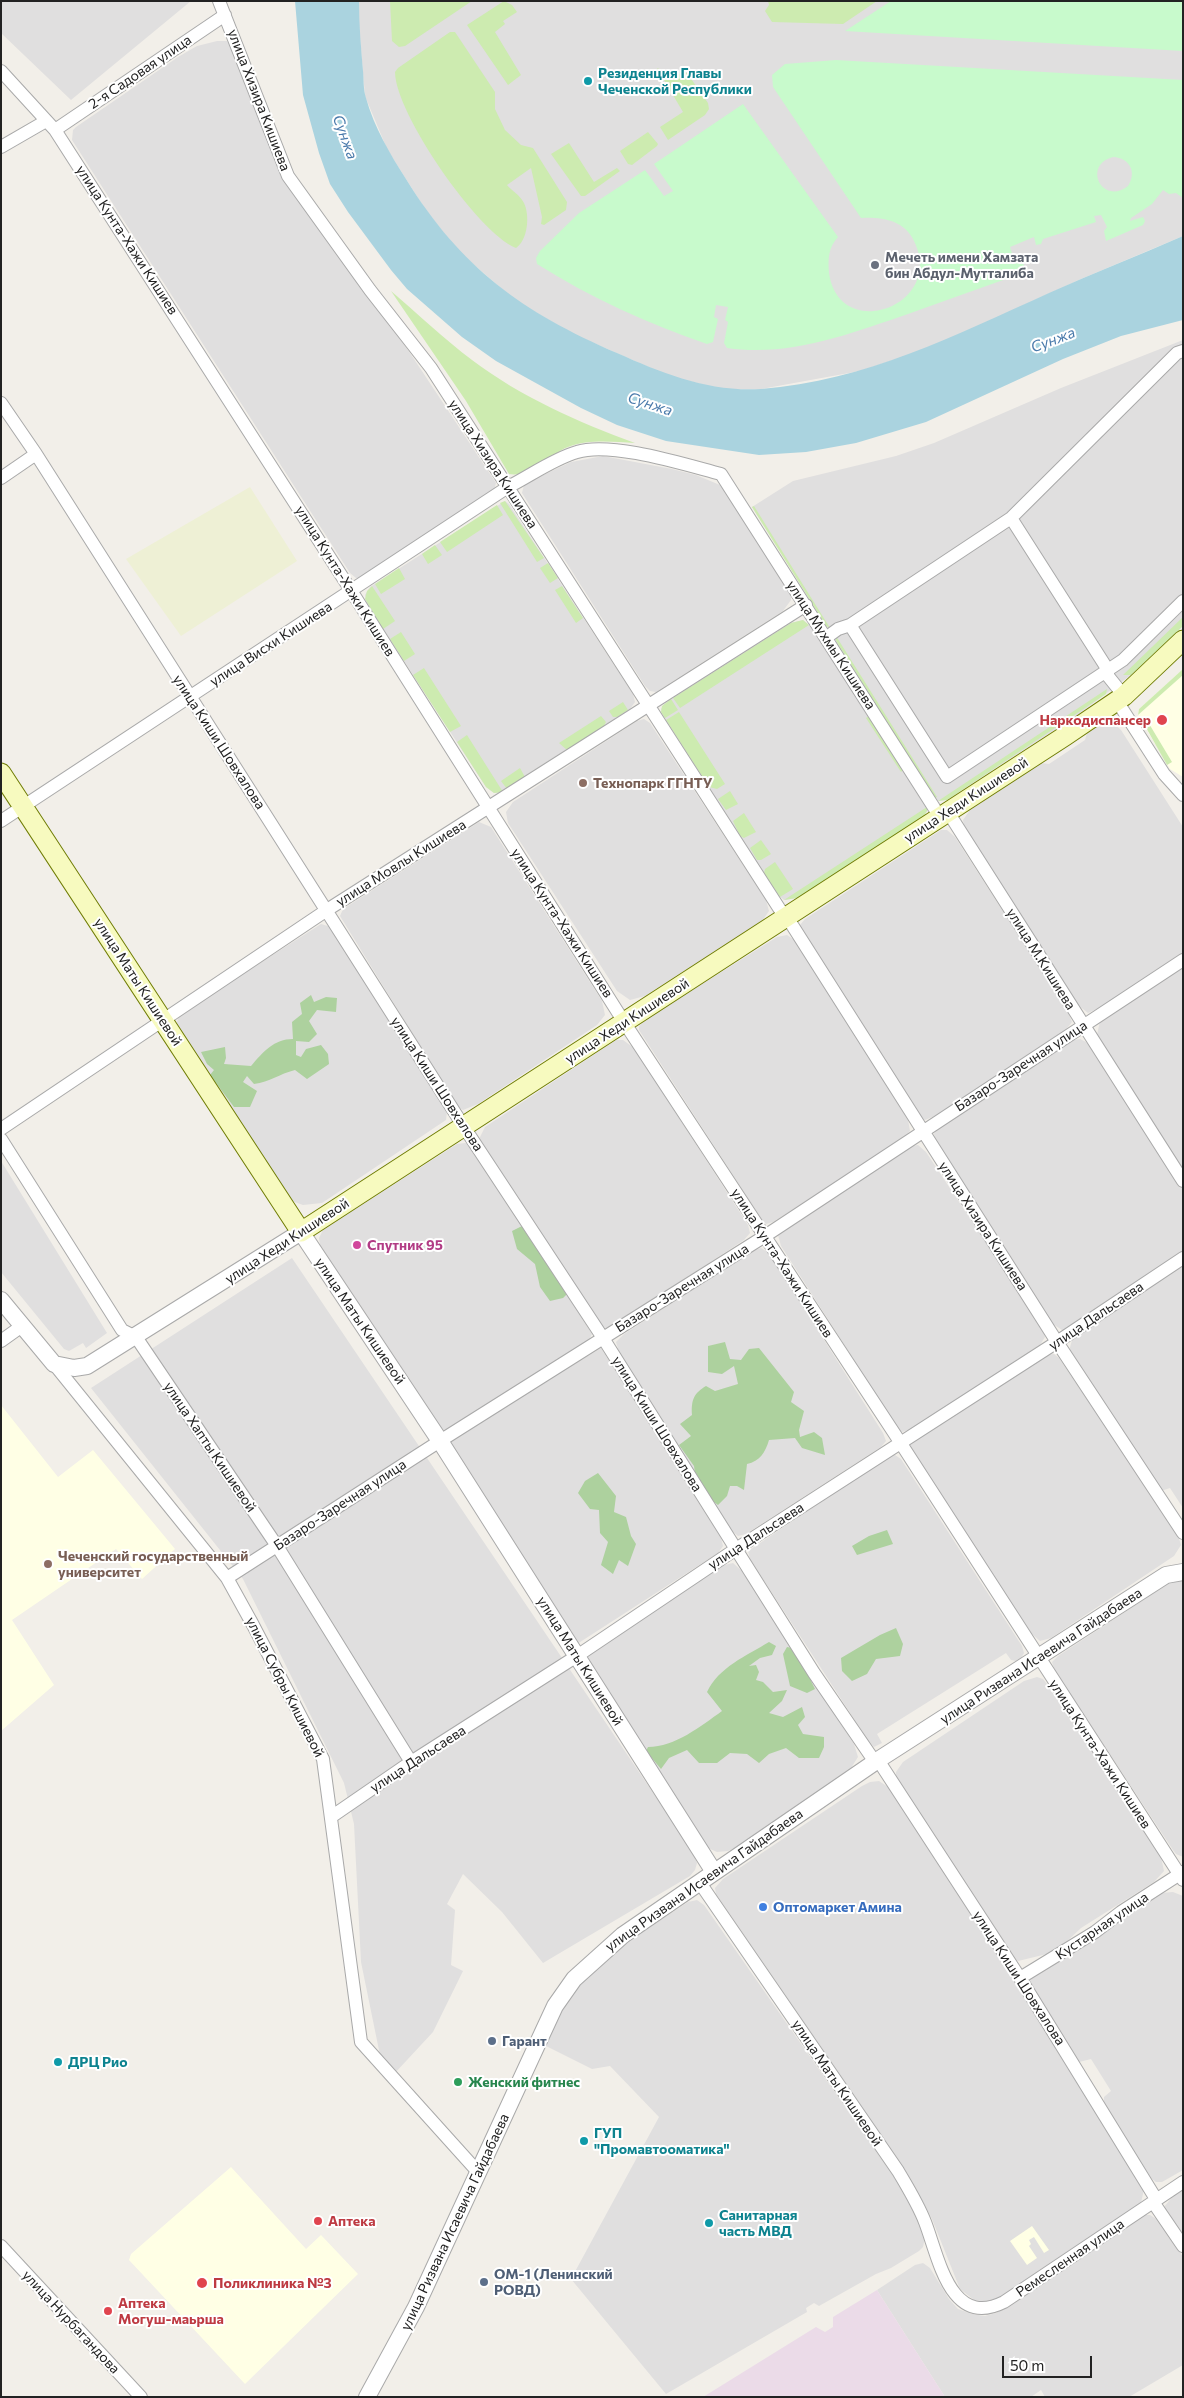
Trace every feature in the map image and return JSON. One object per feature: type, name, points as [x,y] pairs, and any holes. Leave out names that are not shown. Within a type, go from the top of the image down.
[{"type":"main road","name":"улица Хеди Кишиевой","points":[[301,1232],[944,815],[1120,698],[1183,640]]},
{"type":"main road","name":"улица Маты Кишиевой","points":[[1,773],[301,1232]]},
{"type":"street","name":"улица Хизира Кишиева","points":[[219,1],[288,176],[370,290],[431,368],[1057,1342],[1183,1533]]},
{"type":"street","name":"2-я Садовая улица","points":[[1,148],[51,125],[225,15]]},
{"type":"street","name":"улица Кунта-Хажи Кишиев","points":[[1,71],[51,125],[352,592],[624,1022],[1182,1876]]},
{"type":"street","points":[[827,637],[838,629],[850,626],[1011,518],[1177,353],[1183,351]]},
{"type":"street","name":"улица Киши Шовхалова","points":[[1,403],[36,454],[464,1127],[603,1338],[814,1673],[877,1761],[1020,1978],[1092,2092],[1154,2200],[1183,2246]]},
{"type":"street","name":"улица Висхи Кишиева","points":[[1,821],[189,696],[352,592],[508,487],[568,454],[584,450],[604,449],[673,461],[721,474]]},
{"type":"street","points":[[1,478],[36,454]]},
{"type":"street","name":"улица Мухмы Кишиева","points":[[721,474],[944,815]]},
{"type":"street","points":[[1011,518],[1108,670],[1108,676],[1164,774],[1183,795]]},
{"type":"street","points":[[850,626],[947,777],[1123,660],[1183,601]]},
{"type":"street","name":"улица Мовлы Кишиева","points":[[1,1129],[327,910],[806,605]]},
{"type":"street","name":"улица М.Кишиева","points":[[944,815],[1183,1181]]},
{"type":"street","name":"Базаро-Заречная улица","points":[[227,1578],[765,1236],[1183,960]]},
{"type":"street","name":"улица Хапты Кишиевой","points":[[1,1139],[122,1330],[136,1337],[277,1546],[411,1762]]},
{"type":"street","name":"улица Хеди Кишиевой","points":[[54,1364],[74,1368],[87,1366],[301,1232]]},
{"type":"street","name":"улица Маты Кишиевой","points":[[301,1232],[440,1441],[714,1872]]},
{"type":"street","name":"улица Дальсаева","points":[[331,1817],[411,1762],[578,1656],[736,1549],[1057,1342],[1183,1258]]},
{"type":"street","name":"улица Субры Кишиевой","points":[[1,1300],[227,1578],[323,1759],[361,2042],[478,2172]]},
{"type":"street","points":[[1,1340],[22,1326]]},
{"type":"street","name":"улица Ризвана Исаевича Гайдабаева","points":[[366,2397],[407,2326],[555,2006],[574,1979],[623,1935],[877,1761],[1166,1575],[1183,1572]]},
{"type":"street","name":"Кустарная улица","points":[[1020,1978],[1096,1932],[1121,1912],[1182,1876]]},
{"type":"street","name":"улица Маты Кишиевой","points":[[700,1883],[898,2171],[919,2208],[947,2281],[954,2294]]},
{"type":"street","name":"Ремесленная улица","points":[[954,2294],[973,2307],[984,2309],[994,2307],[1183,2182]]},
{"type":"street","name":"улица Нурбагандова","points":[[1,2246],[141,2397]]},
{"type":"shaded area","points":[[1,1],[191,1],[71,100],[1,33]]},
{"type":"shaded area","name":"Резиденция Главы Чеченской Республики","points":[[359,1],[1183,1],[1183,236],[1081,279],[930,348],[860,371],[761,389],[721,389],[669,376],[573,334],[516,301],[458,251],[425,209],[387,149],[365,96],[359,25]]},
{"type":"shaded area","points":[[217,41],[227,41],[233,46],[278,163],[340,255],[410,353],[496,483],[494,491],[360,578],[356,578],[350,573],[72,140],[73,130],[76,127],[178,57],[197,46]]},
{"type":"shaded area","points":[[1183,340],[1183,626],[1131,675],[1076,716],[947,800],[938,801],[752,507],[793,481],[896,456],[934,443],[1061,388]]},
{"type":"shaded area","points":[[603,456],[672,469],[696,475],[720,485],[726,491],[791,593],[791,600],[783,611],[656,692],[650,691],[645,686],[522,493],[524,485],[530,481],[571,462]]},
{"type":"shaded area","points":[[250,487],[297,561],[181,636],[126,559]]},
{"type":"shaded area","points":[[505,501],[509,504],[633,694],[635,702],[630,709],[498,793],[494,793],[486,787],[367,604],[365,595],[370,587]]},
{"type":"shaded area","points":[[803,620],[811,627],[926,805],[927,811],[924,816],[797,898],[784,900],[777,894],[661,709],[664,704],[791,623]]},
{"type":"shaded area","name":"Наркодиспансер","points":[[1183,669],[1183,777],[1170,769],[1138,715],[1139,709]]},
{"type":"shaded area","points":[[644,719],[650,723],[766,900],[769,911],[762,921],[645,996],[630,1000],[617,991],[508,823],[506,812],[513,802],[637,721]]},
{"type":"shaded area","points":[[1111,721],[1121,730],[1183,827],[1183,953],[1099,1008],[1088,1013],[1078,1005],[964,826],[963,820],[970,810],[1041,763],[1049,764],[1085,740],[1087,733],[1098,725]]},
{"type":"shaded area","points":[[479,822],[491,827],[602,1001],[605,1015],[597,1025],[478,1104],[463,1110],[457,1106],[340,916],[343,909]]},
{"type":"shaded area","points":[[941,830],[947,830],[955,837],[1068,1012],[1072,1022],[1064,1032],[935,1116],[925,1120],[920,1118],[800,929],[800,925],[805,919]]},
{"type":"shaded area","points":[[321,924],[331,927],[447,1112],[446,1120],[322,1203],[303,1205],[292,1201],[178,1028],[177,1022],[179,1015]]},
{"type":"shaded area","points":[[787,935],[796,941],[908,1120],[910,1131],[902,1140],[773,1222],[766,1224],[639,1030],[639,1026],[645,1020],[777,937]]},
{"type":"shaded area","points":[[1183,967],[1183,1172],[1097,1035],[1100,1021]]},
{"type":"shaded area","points":[[1080,1039],[1092,1048],[1183,1190],[1183,1253],[1067,1330],[1062,1330],[1053,1324],[937,1145],[934,1134],[937,1129],[1072,1040]]},
{"type":"shaded area","points":[[616,1040],[623,1040],[634,1048],[748,1225],[750,1233],[744,1240],[613,1326],[606,1328],[602,1327],[479,1139],[485,1127]]},
{"type":"shaded area","points":[[457,1144],[471,1144],[592,1334],[589,1340],[449,1429],[443,1430],[437,1427],[320,1245],[319,1238],[323,1230]]},
{"type":"shaded area","points":[[918,1145],[926,1152],[1043,1329],[1045,1337],[1040,1345],[909,1430],[902,1432],[781,1246],[778,1235],[781,1231],[912,1146]]},
{"type":"shaded area","points":[[1,1161],[107,1333],[86,1348],[83,1343],[69,1351],[64,1349],[1,1272]]},
{"type":"shaded area","points":[[761,1248],[769,1253],[883,1433],[886,1441],[881,1447],[746,1534],[738,1536],[732,1531],[619,1352],[616,1342],[624,1334],[752,1251]]},
{"type":"shaded area","points":[[292,1258],[693,1852],[697,1863],[695,1870],[690,1876],[543,1963],[502,1912],[463,1874],[447,1904],[455,1910],[451,1965],[463,1971],[433,2032],[395,2073],[381,2060],[361,1962],[354,1824],[344,1783],[243,1579],[91,1388]]},
{"type":"shaded area","points":[[1183,1264],[1183,1508],[1170,1488],[1161,1491],[1069,1351],[1072,1340],[1077,1335]]},
{"type":"shaded area","points":[[601,1348],[721,1538],[723,1546],[718,1553],[577,1644],[449,1440]]},
{"type":"shaded area","points":[[1054,1354],[1059,1358],[1177,1532],[1181,1545],[1174,1556],[1051,1638],[1040,1641],[1032,1634],[910,1450],[909,1444],[1046,1355]]},
{"type":"shaded area","name":"Чеченский государственный университет","points":[[1,1405],[58,1477],[93,1450],[175,1549],[142,1579],[116,1549],[12,1620],[54,1685],[1,1731]]},
{"type":"shaded area","points":[[891,1455],[901,1459],[1022,1646],[1024,1653],[1016,1661],[1011,1660],[1006,1653],[877,1734],[882,1743],[874,1747],[750,1559],[748,1551]]},
{"type":"shaded area","points":[[733,1563],[742,1571],[854,1744],[858,1757],[851,1768],[737,1847],[728,1851],[717,1852],[708,1848],[584,1657],[720,1566]]},
{"type":"shaded area","points":[[1183,1580],[1183,1857],[1176,1854],[1173,1850],[1055,1671],[1052,1662],[1058,1656],[1169,1583]]},
{"type":"shaded area","points":[[1037,1677],[1043,1679],[1047,1684],[1161,1857],[1164,1871],[1154,1882],[1081,1928],[1062,1946],[1047,1954],[1018,1961],[1011,1958],[896,1777],[896,1772],[903,1762],[1024,1681]]},
{"type":"shaded area","points":[[879,1781],[891,1789],[1088,2094],[1144,2189],[1141,2203],[1002,2297],[984,2302],[974,2300],[960,2289],[932,2219],[904,2168],[716,1894],[715,1888],[723,1879],[862,1786],[870,1782]]},
{"type":"shaded area","points":[[1173,1892],[1183,1896],[1183,2170],[1162,2182],[1156,2182],[1152,2179],[1104,2106],[1104,2097],[1111,2091],[1091,2059],[1079,2062],[1027,1981],[1161,1893]]},
{"type":"shaded area","points":[[697,1900],[704,1905],[892,2174],[914,2211],[925,2238],[923,2247],[919,2251],[891,2268],[876,2274],[819,2306],[814,2303],[806,2308],[807,2312],[666,2394],[571,2279],[659,2117],[610,2066],[592,2069],[544,2045],[561,2010],[579,1983],[627,1942],[688,1902]]},
{"type":"shaded area","points":[[231,2167],[306,2249],[321,2235],[358,2274],[245,2384],[129,2260],[131,2254]]},
{"type":"shaded area","points":[[1183,2190],[1183,2239],[1166,2214],[1164,2207],[1173,2196]]},
{"type":"shaded area","points":[[1145,2215],[1150,2215],[1158,2220],[1183,2257],[1183,2365],[1129,2397],[1045,2397],[1041,2390],[1031,2397],[945,2397],[877,2290],[915,2265],[923,2263],[930,2268],[949,2299],[958,2309],[985,2316],[996,2313]]},
{"type":"shaded area","points":[[1032,2226],[1049,2250],[1044,2253],[1034,2237],[1029,2240],[1031,2244],[1029,2246],[1037,2258],[1027,2265],[1010,2241]]},
{"type":"shaded area","points":[[877,2290],[945,2397],[703,2397],[816,2327],[825,2332],[833,2327],[833,2317]]},
{"type":"green space","points":[[390,1],[472,1],[405,46],[399,47],[392,41]]},
{"type":"green space","points":[[504,1],[512,5],[517,12],[503,21],[505,24],[495,32],[521,75],[508,85],[467,25]]},
{"type":"green space","points":[[768,1],[877,1],[843,24],[772,22],[765,11],[769,5]]},
{"type":"green space","points":[[891,1],[1183,1],[1183,51],[845,31]]},
{"type":"green space","points":[[450,32],[455,32],[495,92],[495,109],[505,130],[521,145],[533,148],[567,202],[566,210],[544,225],[541,224],[542,217],[531,168],[507,185],[522,200],[527,214],[527,227],[523,239],[516,248],[500,238],[461,197],[423,142],[399,91],[395,72],[398,68]]},
{"type":"green space","points":[[836,60],[1183,80],[1183,198],[1176,193],[1169,194],[1163,190],[1152,204],[1131,218],[1130,221],[1143,217],[1145,221],[1143,225],[1106,241],[1104,231],[1107,227],[1101,215],[1094,216],[1096,222],[1043,239],[1041,244],[1036,245],[1034,237],[1010,247],[1014,260],[1021,257],[1026,272],[842,336],[819,342],[774,349],[727,348],[724,343],[728,322],[725,320],[728,307],[716,305],[714,317],[718,319],[713,342],[707,344],[620,309],[578,288],[537,264],[536,258],[540,251],[579,213],[645,170],[664,196],[673,191],[654,164],[743,104],[838,237],[829,254],[829,273],[837,295],[851,307],[869,311],[887,308],[904,298],[916,283],[920,264],[914,241],[904,228],[892,221],[877,218],[861,218],[773,87],[772,75],[785,64]],"holes":[[[1113,157],[1128,163],[1132,171],[1131,181],[1128,186],[1119,191],[1110,191],[1099,182],[1097,175],[1104,161]]]},
{"type":"green space","points":[[657,68],[674,75],[687,73],[708,103],[709,109],[705,115],[668,140],[660,127],[683,112]]},
{"type":"green space","points":[[648,132],[658,144],[657,146],[632,165],[628,164],[620,151]]},
{"type":"green space","points":[[569,143],[594,182],[617,168],[620,171],[585,196],[581,196],[551,154]]},
{"type":"green space","points":[[391,291],[462,352],[510,386],[550,408],[635,443],[601,442],[576,444],[561,450],[532,469],[517,474],[509,474],[466,401]]},
{"type":"green space","points":[[505,501],[544,558],[537,562],[500,503]]},
{"type":"green space","points":[[497,505],[503,515],[447,552],[440,542]]},
{"type":"green space","points":[[754,506],[830,628],[826,626],[752,507]]},
{"type":"green space","points":[[435,545],[442,555],[428,564],[422,554]]},
{"type":"green space","points":[[548,563],[558,578],[550,583],[540,568]]},
{"type":"green space","points":[[399,568],[405,579],[381,594],[375,584]]},
{"type":"green space","points":[[372,586],[395,621],[383,629],[365,599],[367,591]]},
{"type":"green space","points":[[562,586],[583,618],[576,623],[555,590]]},
{"type":"green space","points":[[1183,617],[1183,626],[1131,675],[1123,675]]},
{"type":"green space","points":[[803,620],[809,625],[680,708],[673,698],[791,623]]},
{"type":"green space","points":[[401,632],[415,654],[404,661],[390,639]]},
{"type":"green space","points":[[836,636],[937,797],[935,798],[836,641]]},
{"type":"green space","points":[[424,668],[461,726],[450,732],[413,675]]},
{"type":"green space","points":[[1183,669],[1183,675],[1138,715],[1139,709]]},
{"type":"green space","points":[[1107,689],[1106,694],[947,800],[938,801]]},
{"type":"green space","points":[[671,699],[678,710],[665,718],[661,712],[662,706]]},
{"type":"green space","points":[[623,702],[628,710],[617,717],[613,717],[609,711]]},
{"type":"green space","points":[[679,712],[725,784],[717,789],[709,787],[666,720]]},
{"type":"green space","points":[[601,716],[606,722],[604,726],[567,750],[559,743]]},
{"type":"green space","points":[[869,716],[903,770],[901,772],[866,718]]},
{"type":"green space","points":[[1148,722],[1172,762],[1167,765],[1144,724]]},
{"type":"green space","points":[[467,735],[503,792],[494,793],[486,787],[457,742]]},
{"type":"green space","points":[[520,768],[525,777],[507,789],[501,781]]},
{"type":"green space","points":[[730,791],[738,804],[726,810],[718,799]]},
{"type":"green space","points":[[927,807],[924,816],[797,898],[784,900]]},
{"type":"green space","points":[[744,813],[756,832],[744,838],[740,836],[733,821]]},
{"type":"green space","points":[[761,840],[771,854],[761,860],[757,860],[750,848]]},
{"type":"green space","points":[[775,862],[793,889],[780,897],[764,873],[765,869]]},
{"type":"green space","points":[[311,995],[314,1002],[326,997],[337,998],[336,1012],[317,1010],[309,1021],[317,1034],[309,1042],[296,1041],[296,1055],[301,1057],[306,1049],[321,1045],[328,1054],[329,1064],[307,1079],[295,1070],[265,1082],[254,1084],[247,1076],[243,1082],[257,1091],[250,1107],[234,1107],[210,1075],[214,1070],[207,1064],[201,1052],[225,1047],[226,1058],[224,1064],[251,1066],[265,1051],[275,1044],[280,1041],[293,1039],[292,1022],[302,1014],[300,1003]]},
{"type":"green space","points":[[526,1224],[569,1292],[563,1298],[550,1301],[540,1287],[535,1264],[517,1249],[512,1231]]},
{"type":"green space","points":[[725,1342],[730,1359],[741,1360],[749,1349],[759,1348],[794,1392],[791,1402],[804,1411],[799,1430],[800,1437],[814,1432],[822,1438],[825,1455],[802,1448],[795,1438],[769,1440],[761,1456],[747,1464],[744,1490],[737,1486],[730,1486],[727,1496],[718,1505],[709,1498],[696,1481],[694,1466],[679,1445],[691,1436],[680,1424],[692,1415],[692,1405],[696,1394],[706,1386],[715,1391],[738,1384],[734,1366],[722,1374],[708,1372],[708,1346]]},
{"type":"green space","points":[[598,1473],[616,1496],[614,1512],[626,1517],[631,1536],[636,1544],[628,1566],[619,1560],[613,1574],[601,1565],[608,1542],[600,1533],[599,1510],[590,1509],[578,1493],[585,1481]]},
{"type":"green space","points":[[887,1530],[893,1544],[857,1555],[852,1546],[869,1536]]},
{"type":"green space","points":[[896,1628],[903,1644],[900,1656],[876,1659],[867,1674],[852,1681],[842,1671],[841,1658],[880,1635]]},
{"type":"green space","points":[[769,1642],[776,1646],[772,1655],[760,1658],[749,1666],[756,1665],[759,1672],[756,1680],[763,1682],[773,1692],[787,1690],[782,1701],[769,1713],[783,1717],[802,1707],[805,1717],[798,1725],[803,1734],[824,1737],[824,1747],[819,1758],[799,1758],[786,1748],[769,1754],[759,1763],[747,1754],[730,1753],[717,1763],[699,1763],[687,1750],[669,1758],[661,1769],[646,1751],[648,1747],[678,1740],[722,1711],[707,1692],[712,1683],[734,1663]]},
{"type":"green space","points":[[787,1647],[792,1648],[812,1675],[811,1681],[815,1689],[807,1693],[790,1686],[783,1654]]},
{"type":"water","name":"Сунжа","points":[[295,1],[359,1],[364,91],[373,119],[394,160],[427,210],[449,238],[472,262],[496,284],[552,321],[652,368],[687,380],[723,388],[742,389],[761,389],[837,377],[909,354],[944,340],[1183,236],[1183,320],[1121,336],[1063,359],[926,422],[856,443],[806,452],[759,455],[666,441],[617,425],[581,408],[496,361],[462,337],[407,289],[391,270],[348,212],[330,184],[319,153],[303,95]]},
{"type":"place","name":"Резиденция Главы Чеченской Республики","points":[[588,81]]},
{"type":"place","name":"Мечеть имени Хамзата бин Абдул-Мутталиба","points":[[875,265]]},
{"type":"place","name":"Наркодиспансер","points":[[1162,720]]},
{"type":"place","name":"Технопарк ГГНТУ","points":[[583,783]]},
{"type":"place","name":"Спутник 95","points":[[357,1245]]},
{"type":"place","name":"Чеченский государственный университет","points":[[48,1564]]},
{"type":"place","name":"Оптомаркет Амина","points":[[763,1907]]},
{"type":"place","name":"Гарант","points":[[492,2041]]},
{"type":"place","name":"ДРЦ Рио","points":[[58,2062]]},
{"type":"place","name":"Женский фитнес","points":[[458,2082]]},
{"type":"place","name":"ГУП \"Промавтооматика\"","points":[[584,2141]]},
{"type":"place","name":"Аптека","points":[[318,2221]]},
{"type":"place","name":"Санитарная часть МВД","points":[[709,2223]]},
{"type":"place","name":"ОМ-1 (Ленинский РОВД)","points":[[484,2282]]},
{"type":"place","name":"Поликлиника №3","points":[[202,2283]]},
{"type":"place","name":"Аптека Могуш-маьрша","points":[[108,2311]]}]
